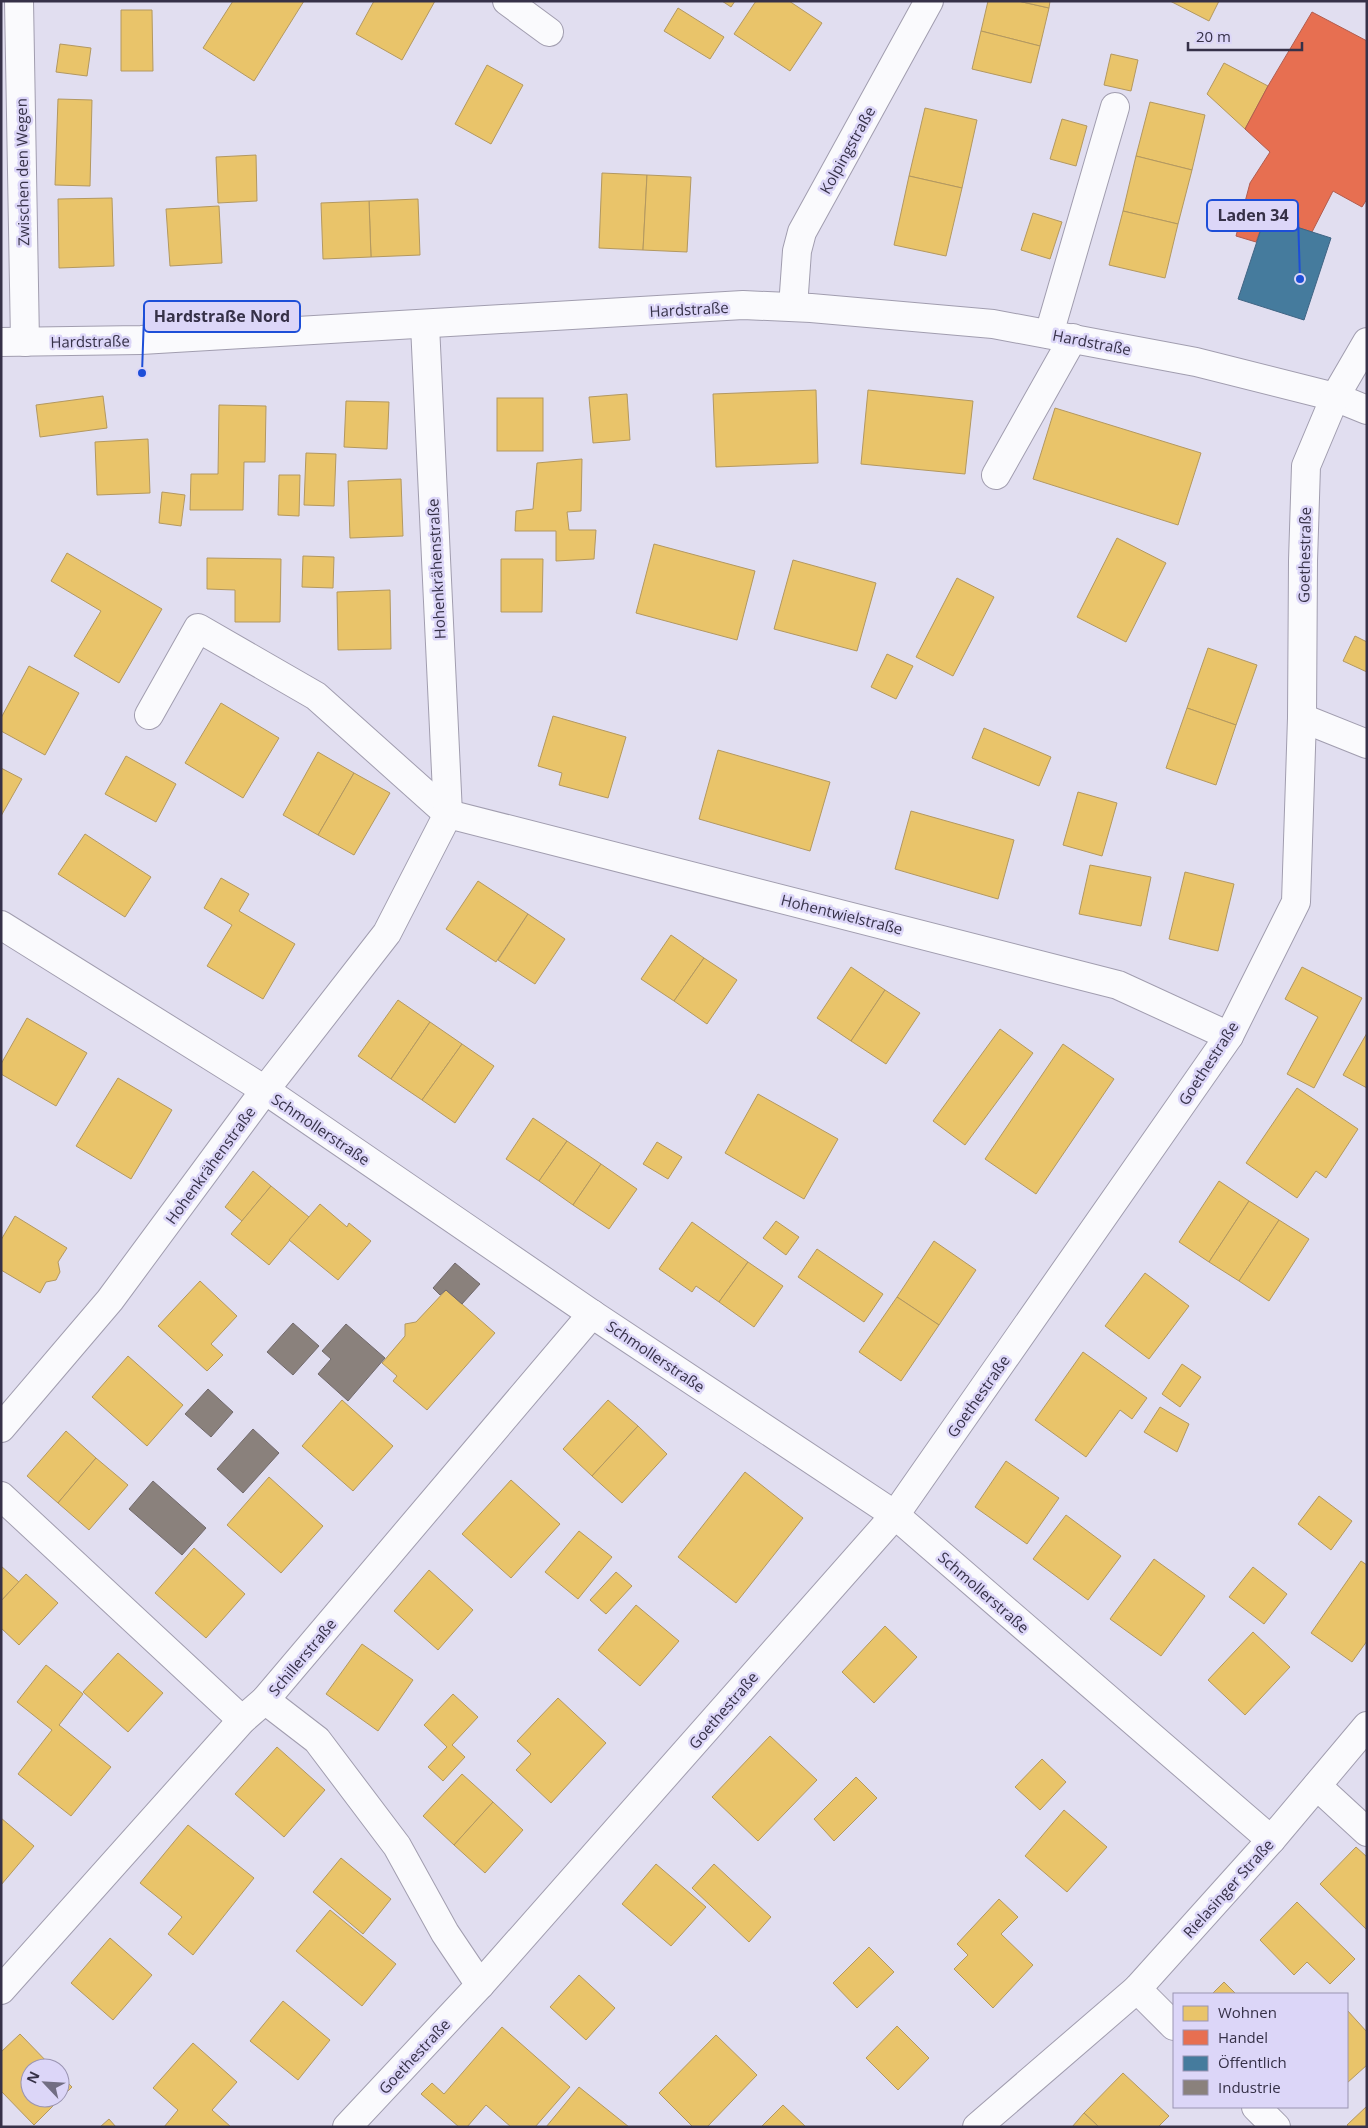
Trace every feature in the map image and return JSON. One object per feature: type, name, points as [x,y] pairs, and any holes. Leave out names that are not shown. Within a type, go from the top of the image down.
[{"type":"street","name":"Zwischen den Wegen","points":[[13,342],[19,1]]},
{"type":"street","points":[[507,1],[549,32]]},
{"type":"street","name":"Kolpingstraße","points":[[793,308],[797,251],[802,232],[929,1]]},
{"type":"street","points":[[996,475],[1061,336],[1115,107]]},
{"type":"street","name":"Hardstraße","points":[[13,342],[141,340],[742,306],[793,308],[993,324],[1061,336],[1196,362],[1335,397],[1367,410]]},
{"type":"street","name":"Hohenkrähenstraße","points":[[1,1428],[110,1300],[265,1090],[387,933],[448,814],[425,325]]},
{"type":"street","name":"Goethestraße","points":[[348,2127],[480,1985],[895,1516],[1229,1036],[1296,902],[1302,718],[1302,561],[1306,466],[1335,397],[1367,342]]},
{"type":"street","points":[[149,715],[189,622],[316,696],[448,814]]},
{"type":"street","points":[[1302,718],[1367,744]]},
{"type":"street","name":"Hohentwielstraße","points":[[448,814],[1118,985],[1229,1036]]},
{"type":"street","name":"Schmollerstraße","points":[[1,925],[265,1090],[592,1314],[895,1516],[1271,1840]]},
{"type":"street","name":"Schillerstraße","points":[[1,1990],[242,1720],[265,1700],[592,1314]]},
{"type":"street","points":[[1,1496],[242,1720]]},
{"type":"street","points":[[265,1700],[317,1740],[334,1762],[397,1846],[445,1933],[480,1985]]},
{"type":"street","name":"Rielasinger Straße","points":[[977,2127],[1137,1989],[1271,1840],[1367,1726]]},
{"type":"street","points":[[1316,1786],[1367,1832]]},
{"type":"street","points":[[1137,1989],[1173,2025]]},
{"type":"street","points":[[1257,2108],[1276,2127]]},
{"type":"building: Wohnen","points":[[233,1],[304,1],[254,81],[203,48]]},
{"type":"building: Wohnen","points":[[374,1],[435,1],[402,60],[356,34]]},
{"type":"building: Wohnen","points":[[722,1],[735,1],[731,7]]},
{"type":"building: Wohnen","points":[[756,1],[789,1],[822,23],[790,71],[734,34]]},
{"type":"building: Wohnen","points":[[988,1],[1018,1],[1049,8],[1040,46],[981,31]]},
{"type":"building: Wohnen","points":[[1018,1],[1050,1],[1049,8]]},
{"type":"building: Wohnen","points":[[1170,1],[1219,1],[1209,21]]},
{"type":"building: Wohnen","points":[[678,8],[724,37],[710,59],[664,31]]},
{"type":"building: Wohnen","points":[[121,10],[152,10],[153,71],[121,71]]},
{"type":"building: Wohnen","points":[[981,31],[1040,46],[1031,83],[972,69]]},
{"type":"building: Wohnen","points":[[60,44],[91,48],[87,76],[56,72]]},
{"type":"building: Wohnen","points":[[1111,54],[1138,60],[1131,91],[1104,85]]},
{"type":"building: Wohnen","points":[[1224,63],[1268,86],[1245,129],[1207,94]]},
{"type":"building: Wohnen","points":[[487,65],[523,85],[491,144],[455,124]]},
{"type":"building: Wohnen","points":[[58,99],[92,100],[90,186],[55,185]]},
{"type":"building: Wohnen","points":[[1150,102],[1205,115],[1192,170],[1136,156]]},
{"type":"building: Wohnen","points":[[925,108],[977,120],[962,188],[909,176]]},
{"type":"building: Wohnen","points":[[1062,119],[1087,126],[1076,166],[1050,159]]},
{"type":"building: Wohnen","points":[[256,155],[257,201],[218,203],[216,157]]},
{"type":"building: Wohnen","points":[[1136,156],[1192,170],[1178,224],[1123,211]]},
{"type":"building: Wohnen","points":[[602,173],[647,175],[643,250],[599,248]]},
{"type":"building: Wohnen","points":[[647,175],[691,177],[687,252],[643,250]]},
{"type":"building: Wohnen","points":[[909,176],[962,188],[946,256],[894,245]]},
{"type":"building: Wohnen","points":[[112,198],[114,266],[59,268],[58,199]]},
{"type":"building: Wohnen","points":[[418,199],[420,255],[371,257],[369,201]]},
{"type":"building: Wohnen","points":[[369,201],[371,257],[323,259],[321,203]]},
{"type":"building: Wohnen","points":[[219,206],[222,263],[170,266],[166,209]]},
{"type":"building: Wohnen","points":[[1123,211],[1178,224],[1165,278],[1109,265]]},
{"type":"building: Wohnen","points":[[1033,213],[1062,222],[1050,259],[1021,250]]},
{"type":"building: Wohnen","points":[[816,390],[818,463],[716,467],[713,394]]},
{"type":"building: Wohnen","points":[[868,390],[973,401],[965,474],[861,464]]},
{"type":"building: Wohnen","points":[[627,394],[630,440],[593,443],[589,397]]},
{"type":"building: Wohnen","points":[[103,396],[107,428],[40,437],[36,405]]},
{"type":"building: Wohnen","points":[[497,398],[543,398],[543,451],[497,451]]},
{"type":"building: Wohnen","points":[[346,401],[389,402],[387,449],[344,447]]},
{"type":"building: Wohnen","points":[[219,405],[266,406],[265,462],[244,462],[243,510],[190,510],[191,474],[218,474]]},
{"type":"building: Wohnen","points":[[1055,408],[1201,453],[1178,525],[1033,479]]},
{"type":"building: Wohnen","points":[[148,439],[150,493],[97,495],[95,442]]},
{"type":"building: Wohnen","points":[[306,453],[336,454],[334,506],[304,505]]},
{"type":"building: Wohnen","points":[[582,459],[581,511],[567,512],[569,530],[596,530],[594,559],[556,561],[556,531],[515,531],[516,511],[533,509],[537,463]]},
{"type":"building: Wohnen","points":[[279,475],[300,475],[299,516],[278,515]]},
{"type":"building: Wohnen","points":[[401,479],[403,536],[350,538],[348,481]]},
{"type":"building: Wohnen","points":[[162,492],[185,495],[181,526],[159,523]]},
{"type":"building: Wohnen","points":[[1117,538],[1166,563],[1126,642],[1077,617]]},
{"type":"building: Wohnen","points":[[654,544],[755,571],[737,640],[636,613]]},
{"type":"building: Wohnen","points":[[67,553],[162,609],[119,683],[74,656],[101,611],[51,581]]},
{"type":"building: Wohnen","points":[[303,556],[334,557],[333,588],[302,587]]},
{"type":"building: Wohnen","points":[[207,558],[281,559],[280,622],[235,622],[235,590],[207,589]]},
{"type":"building: Wohnen","points":[[501,559],[543,559],[542,612],[501,612]]},
{"type":"building: Wohnen","points":[[793,560],[876,583],[857,651],[774,629]]},
{"type":"building: Wohnen","points":[[957,578],[994,597],[953,676],[916,657]]},
{"type":"building: Wohnen","points":[[390,590],[391,649],[338,650],[337,592]]},
{"type":"building: Wohnen","points":[[1355,636],[1367,642],[1367,672],[1343,661]]},
{"type":"building: Wohnen","points":[[1208,648],[1257,665],[1236,725],[1187,708]]},
{"type":"building: Wohnen","points":[[887,654],[913,666],[896,699],[871,687]]},
{"type":"building: Wohnen","points":[[29,666],[79,693],[45,755],[1,731],[1,718]]},
{"type":"building: Wohnen","points":[[221,703],[279,738],[243,798],[185,763]]},
{"type":"building: Wohnen","points":[[1187,708],[1236,725],[1216,785],[1166,768]]},
{"type":"building: Wohnen","points":[[553,716],[626,737],[608,798],[559,785],[562,773],[538,766]]},
{"type":"building: Wohnen","points":[[984,728],[1051,757],[1039,786],[972,758]]},
{"type":"building: Wohnen","points":[[718,750],[830,782],[810,851],[699,819]]},
{"type":"building: Wohnen","points":[[318,752],[354,773],[318,835],[283,815]]},
{"type":"building: Wohnen","points":[[126,756],[176,784],[156,822],[105,794]]},
{"type":"building: Wohnen","points":[[1,768],[22,779],[1,816]]},
{"type":"building: Wohnen","points":[[354,773],[390,793],[354,855],[318,835]]},
{"type":"building: Wohnen","points":[[1078,792],[1117,803],[1102,856],[1063,845]]},
{"type":"building: Wohnen","points":[[911,811],[1014,840],[998,899],[895,869]]},
{"type":"building: Wohnen","points":[[85,834],[151,877],[125,917],[58,874]]},
{"type":"building: Wohnen","points":[[1090,865],[1151,877],[1141,926],[1079,914]]},
{"type":"building: Wohnen","points":[[1185,872],[1234,884],[1218,951],[1169,939]]},
{"type":"building: Wohnen","points":[[221,878],[249,894],[239,911],[295,944],[263,999],[207,966],[232,925],[204,908]]},
{"type":"building: Wohnen","points":[[478,881],[528,914],[496,962],[446,929]]},
{"type":"building: Wohnen","points":[[528,914],[565,939],[535,984],[498,960]]},
{"type":"building: Wohnen","points":[[671,935],[704,958],[674,1001],[641,979]]},
{"type":"building: Wohnen","points":[[704,958],[737,980],[707,1024],[674,1001]]},
{"type":"building: Wohnen","points":[[851,967],[885,990],[851,1041],[817,1018]]},
{"type":"building: Wohnen","points":[[1302,967],[1362,998],[1314,1088],[1287,1074],[1318,1017],[1285,999]]},
{"type":"building: Wohnen","points":[[885,990],[920,1013],[886,1064],[851,1041]]},
{"type":"building: Wohnen","points":[[398,1000],[430,1022],[391,1079],[358,1056]]},
{"type":"building: Wohnen","points":[[27,1018],[87,1053],[56,1106],[1,1074],[1,1064]]},
{"type":"building: Wohnen","points":[[430,1022],[462,1044],[422,1100],[391,1079]]},
{"type":"building: Wohnen","points":[[1000,1029],[1033,1053],[965,1145],[933,1121]]},
{"type":"building: Wohnen","points":[[1367,1033],[1367,1088],[1343,1075]]},
{"type":"building: Wohnen","points":[[462,1044],[494,1066],[455,1123],[422,1100]]},
{"type":"building: Wohnen","points":[[1063,1044],[1114,1079],[1036,1194],[985,1159]]},
{"type":"building: Wohnen","points":[[118,1078],[172,1110],[131,1179],[76,1146]]},
{"type":"building: Wohnen","points":[[1297,1088],[1358,1129],[1326,1178],[1316,1171],[1297,1198],[1246,1163]]},
{"type":"building: Wohnen","points":[[758,1094],[838,1139],[804,1199],[725,1153]]},
{"type":"building: Wohnen","points":[[533,1118],[567,1141],[539,1181],[506,1159]]},
{"type":"building: Wohnen","points":[[567,1141],[601,1164],[573,1205],[539,1181]]},
{"type":"building: Wohnen","points":[[657,1142],[682,1157],[668,1179],[643,1164]]},
{"type":"building: Wohnen","points":[[601,1164],[637,1189],[609,1229],[573,1205]]},
{"type":"building: Wohnen","points":[[253,1171],[271,1186],[242,1221],[225,1207]]},
{"type":"building: Wohnen","points":[[1219,1181],[1249,1201],[1209,1262],[1179,1242]]},
{"type":"building: Wohnen","points":[[271,1186],[309,1217],[269,1265],[231,1234]]},
{"type":"building: Wohnen","points":[[1249,1201],[1279,1220],[1239,1281],[1209,1262]]},
{"type":"building: Wohnen","points":[[320,1204],[347,1227],[349,1223],[371,1241],[338,1280],[289,1240]]},
{"type":"building: Wohnen","points":[[15,1216],[67,1248],[58,1262],[60,1272],[56,1280],[46,1282],[40,1293],[1,1270],[1,1240]]},
{"type":"building: Wohnen","points":[[1279,1220],[1309,1239],[1269,1301],[1239,1281]]},
{"type":"building: Wohnen","points":[[776,1221],[799,1237],[786,1255],[763,1238]]},
{"type":"building: Wohnen","points":[[692,1222],[748,1262],[719,1302],[696,1286],[692,1292],[659,1269]]},
{"type":"building: Wohnen","points":[[934,1241],[976,1270],[939,1325],[897,1297]]},
{"type":"building: Wohnen","points":[[817,1249],[883,1294],[864,1322],[798,1277]]},
{"type":"building: Wohnen","points":[[748,1262],[783,1286],[754,1327],[719,1302]]},
{"type":"building: Wohnen","points":[[1145,1273],[1189,1306],[1149,1359],[1105,1326]]},
{"type":"building: Wohnen","points":[[200,1281],[237,1316],[211,1344],[223,1355],[207,1371],[158,1326]]},
{"type":"building: Wohnen","points":[[446,1290],[495,1333],[427,1410],[393,1381],[397,1376],[382,1363],[405,1336],[405,1324],[416,1322]]},
{"type":"building: Wohnen","points":[[897,1297],[939,1325],[901,1381],[859,1352]]},
{"type":"building: Wohnen","points":[[1083,1352],[1147,1398],[1132,1419],[1120,1410],[1086,1457],[1035,1420]]},
{"type":"building: Wohnen","points":[[128,1356],[183,1405],[147,1446],[92,1397]]},
{"type":"building: Wohnen","points":[[1182,1364],[1201,1377],[1180,1407],[1162,1394]]},
{"type":"building: Wohnen","points":[[342,1400],[393,1446],[353,1491],[302,1446]]},
{"type":"building: Wohnen","points":[[608,1400],[638,1426],[592,1476],[563,1449]]},
{"type":"building: Wohnen","points":[[1160,1407],[1189,1424],[1177,1452],[1144,1432]]},
{"type":"building: Wohnen","points":[[638,1426],[667,1454],[622,1503],[592,1476]]},
{"type":"building: Wohnen","points":[[66,1431],[96,1458],[58,1503],[27,1476]]},
{"type":"building: Wohnen","points":[[96,1458],[128,1485],[89,1530],[58,1503]]},
{"type":"building: Wohnen","points":[[1006,1461],[1059,1498],[1027,1544],[975,1507]]},
{"type":"building: Wohnen","points":[[745,1472],[803,1518],[736,1603],[678,1557]]},
{"type":"building: Wohnen","points":[[269,1477],[323,1526],[281,1573],[227,1525]]},
{"type":"building: Wohnen","points":[[511,1480],[560,1524],[511,1578],[462,1534]]},
{"type":"building: Wohnen","points":[[1319,1496],[1352,1521],[1331,1550],[1298,1524]]},
{"type":"building: Wohnen","points":[[1066,1515],[1121,1556],[1088,1600],[1033,1559]]},
{"type":"building: Wohnen","points":[[579,1531],[612,1557],[578,1599],[545,1572]]},
{"type":"building: Wohnen","points":[[194,1548],[245,1594],[206,1638],[155,1593]]},
{"type":"building: Wohnen","points":[[1154,1559],[1205,1596],[1161,1656],[1110,1619]]},
{"type":"building: Wohnen","points":[[1361,1561],[1367,1565],[1367,1641],[1352,1662],[1311,1633]]},
{"type":"building: Wohnen","points":[[1,1566],[19,1582],[1,1601]]},
{"type":"building: Wohnen","points":[[1253,1567],[1287,1594],[1264,1624],[1229,1597]]},
{"type":"building: Wohnen","points":[[429,1570],[473,1610],[438,1650],[394,1611]]},
{"type":"building: Wohnen","points":[[616,1572],[632,1586],[606,1614],[590,1600]]},
{"type":"building: Wohnen","points":[[26,1574],[58,1603],[19,1645],[1,1628],[1,1601]]},
{"type":"building: Wohnen","points":[[636,1605],[679,1641],[640,1686],[598,1650]]},
{"type":"building: Wohnen","points":[[885,1626],[917,1657],[874,1703],[842,1672]]},
{"type":"building: Wohnen","points":[[1253,1632],[1290,1667],[1245,1715],[1208,1680]]},
{"type":"building: Wohnen","points":[[362,1644],[413,1680],[378,1731],[326,1694]]},
{"type":"building: Wohnen","points":[[118,1653],[163,1693],[128,1732],[83,1692]]},
{"type":"building: Wohnen","points":[[46,1665],[83,1694],[59,1725],[111,1767],[71,1816],[18,1774],[52,1730],[17,1702]]},
{"type":"building: Wohnen","points":[[453,1694],[478,1717],[452,1745],[465,1757],[443,1781],[428,1767],[447,1747],[424,1725]]},
{"type":"building: Wohnen","points":[[558,1698],[606,1743],[551,1803],[516,1770],[531,1754],[517,1741]]},
{"type":"building: Wohnen","points":[[770,1736],[817,1780],[758,1841],[712,1797]]},
{"type":"building: Wohnen","points":[[277,1747],[325,1790],[284,1837],[235,1794]]},
{"type":"building: Wohnen","points":[[1042,1759],[1066,1782],[1040,1810],[1015,1787]]},
{"type":"building: Wohnen","points":[[462,1774],[493,1802],[454,1845],[423,1816]]},
{"type":"building: Wohnen","points":[[856,1777],[877,1798],[834,1841],[814,1819]]},
{"type":"building: Wohnen","points":[[493,1802],[523,1830],[485,1873],[454,1845]]},
{"type":"building: Wohnen","points":[[1064,1810],[1107,1847],[1067,1892],[1025,1856]]},
{"type":"building: Wohnen","points":[[1,1818],[34,1846],[1,1885]]},
{"type":"building: Wohnen","points":[[188,1825],[254,1878],[193,1955],[168,1934],[182,1917],[140,1883]]},
{"type":"building: Wohnen","points":[[1356,1847],[1367,1857],[1367,1930],[1320,1884]]},
{"type":"building: Wohnen","points":[[341,1858],[391,1899],[363,1934],[313,1892]]},
{"type":"building: Wohnen","points":[[656,1864],[706,1907],[671,1946],[622,1904]]},
{"type":"building: Wohnen","points":[[714,1864],[771,1917],[749,1942],[692,1888]]},
{"type":"building: Wohnen","points":[[999,1899],[1018,1917],[1001,1934],[1033,1965],[993,2008],[954,1969],[968,1955],[957,1944]]},
{"type":"building: Wohnen","points":[[1297,1902],[1355,1959],[1330,1984],[1307,1962],[1294,1975],[1260,1940]]},
{"type":"building: Wohnen","points":[[330,1910],[396,1964],[362,2006],[296,1951]]},
{"type":"building: Wohnen","points":[[110,1938],[152,1975],[113,2020],[71,1983]]},
{"type":"building: Wohnen","points":[[869,1947],[894,1972],[857,2008],[833,1983]]},
{"type":"building: Wohnen","points":[[579,1975],[615,2008],[586,2040],[550,2007]]},
{"type":"building: Wohnen","points":[[1224,1982],[1235,1993],[1213,1993]]},
{"type":"building: Wohnen","points":[[283,2001],[330,2040],[298,2080],[250,2041]]},
{"type":"building: Wohnen","points":[[1348,2011],[1367,2032],[1367,2065],[1348,2082]]},
{"type":"building: Wohnen","points":[[897,2026],[929,2058],[898,2090],[866,2058]]},
{"type":"building: Wohnen","points":[[502,2027],[570,2087],[535,2127],[511,2127],[486,2105],[467,2127],[459,2127],[421,2094],[432,2083],[444,2094]]},
{"type":"building: Wohnen","points":[[20,2034],[43,2058],[20,2058],[20,2108],[51,2108],[34,2125],[1,2091],[1,2052]]},
{"type":"building: Wohnen","points":[[716,2035],[757,2075],[707,2127],[693,2127],[659,2093]]},
{"type":"building: Wohnen","points":[[193,2043],[237,2082],[212,2110],[231,2127],[164,2127],[178,2110],[153,2088]]},
{"type":"building: Wohnen","points":[[1123,2073],[1169,2116],[1158,2127],[1099,2127],[1084,2113]]},
{"type":"building: Wohnen","points":[[579,2087],[629,2127],[546,2127]]},
{"type":"building: Wohnen","points":[[783,2105],[806,2127],[761,2127]]},
{"type":"building: Wohnen","points":[[1367,2106],[1367,2127],[1349,2127],[1347,2125]]},
{"type":"building: Wohnen","points":[[1084,2113],[1099,2127],[1072,2127]]},
{"type":"building: Wohnen","points":[[109,2119],[116,2127],[100,2127]]},
{"type":"building: Handel","points":[[1312,12],[1367,41],[1367,199],[1362,207],[1333,191],[1312,232],[1265,217],[1256,242],[1236,236],[1250,183],[1270,152],[1245,129]]},
{"type":"building: Öffentlich","points":[[1265,217],[1331,238],[1304,320],[1238,299]]},
{"type":"building: Industrie","points":[[455,1263],[480,1284],[462,1304],[446,1290],[440,1295],[433,1288]]},
{"type":"building: Industrie","points":[[293,1323],[319,1346],[293,1375],[267,1352]]},
{"type":"building: Industrie","points":[[346,1324],[385,1358],[348,1401],[318,1374],[331,1359],[322,1351]]},
{"type":"building: Industrie","points":[[208,1389],[233,1412],[211,1437],[185,1414]]},
{"type":"building: Industrie","points":[[253,1429],[279,1453],[243,1493],[217,1469]]},
{"type":"building: Industrie","points":[[153,1481],[206,1528],[182,1555],[129,1509]]},
{"type":"place","name":"Laden 34","points":[[1300,279]]},
{"type":"place","name":"Hardstraße Nord","points":[[142,373]]}]
